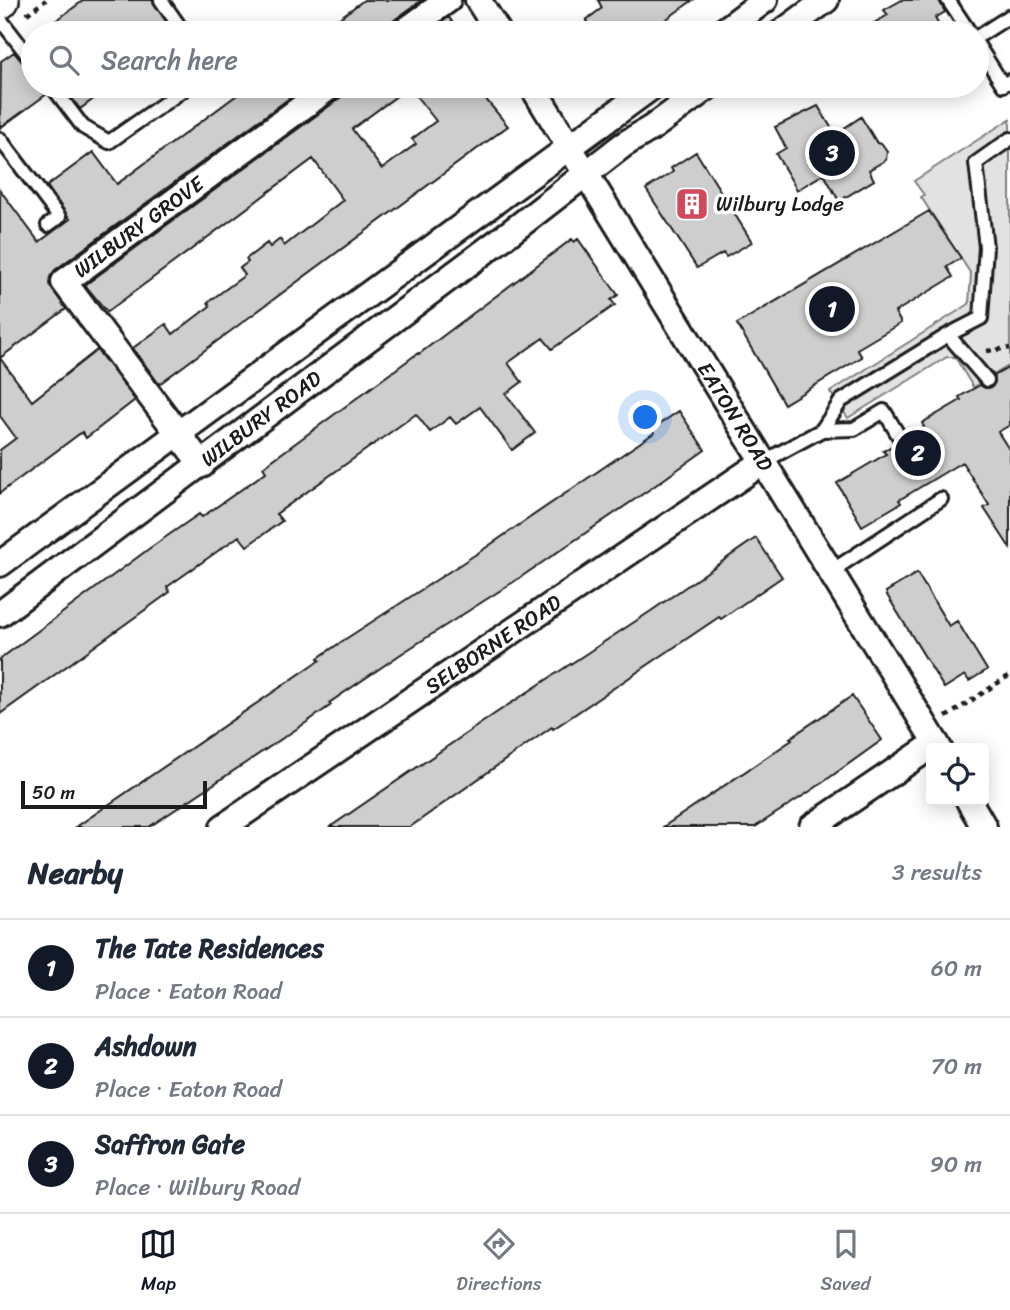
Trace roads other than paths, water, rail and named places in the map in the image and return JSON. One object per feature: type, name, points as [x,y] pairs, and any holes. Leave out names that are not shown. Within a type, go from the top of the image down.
[{"type":"street","points":[[418,21],[447,0]]},
{"type":"street","points":[[478,0],[491,21]]},
{"type":"street","points":[[738,21],[765,0]]},
{"type":"street","points":[[797,21],[826,0]]},
{"type":"street","name":"WILBURY GROVE","points":[[202,465],[64,282],[315,98]]},
{"type":"street","name":"EATON ROAD","points":[[539,98],[934,740]]},
{"type":"street","name":"WILBURY ROAD","points":[[0,564],[637,98]]},
{"type":"street","name":"WILBURY ROAD","points":[[645,98],[653,127]]},
{"type":"street","name":"WILBURY ROAD","points":[[0,614],[202,465],[623,145],[693,98]]},
{"type":"street","points":[[500,197],[520,225]]},
{"type":"street","name":"SELBORNE ROAD","points":[[223,827],[763,461]]},
{"type":"street","points":[[812,827],[934,740]]},
{"type":"street","points":[[972,806],[984,827]]},
{"type":"lane","points":[[161,0],[176,21]]},
{"type":"lane","points":[[948,0],[962,21]]},
{"type":"lane","points":[[989,29],[1010,16]]},
{"type":"lane","points":[[0,19],[21,46]]},
{"type":"lane","points":[[989,63],[1003,85],[1010,81]]},
{"type":"lane","points":[[61,98],[83,127],[109,142],[171,98]]},
{"type":"lane","points":[[0,139],[59,217],[48,225]]},
{"type":"lane","points":[[822,430],[841,401],[948,335],[981,318],[986,247],[976,163],[1010,139]]},
{"type":"lane","points":[[948,335],[987,380]]},
{"type":"lane","points":[[763,461],[822,430],[854,429],[884,411],[903,443]]},
{"type":"lane","points":[[830,572],[941,499]]},
{"type":"place","name":"Saffron Gate","points":[[832,153]]},
{"type":"place","name":"Wilbury Lodge","points":[[692,204]]},
{"type":"place","name":"The Tate Residences","points":[[832,309]]},
{"type":"place","name":"Ashdown","points":[[918,453]]}]
